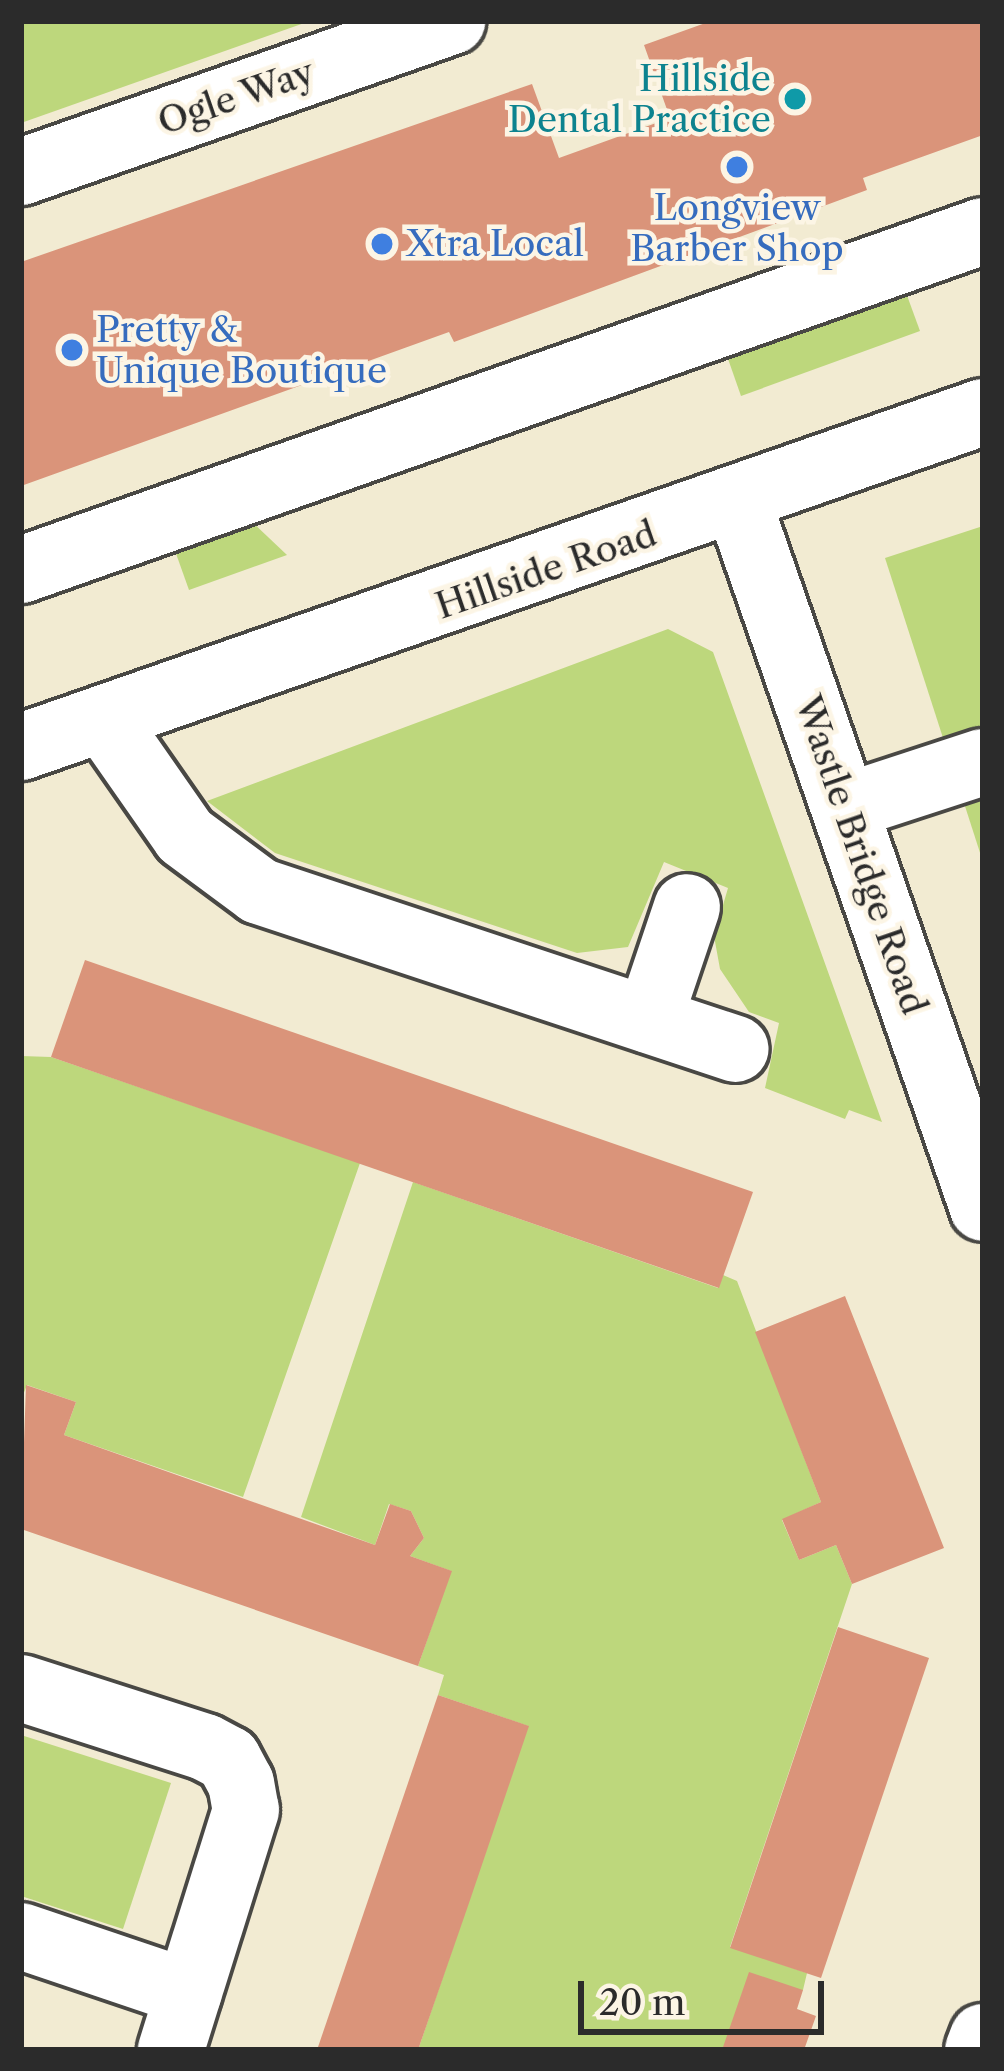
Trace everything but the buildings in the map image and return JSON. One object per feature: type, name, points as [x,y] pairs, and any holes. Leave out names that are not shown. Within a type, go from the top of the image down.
[{"type":"street","name":"Ogle Way","points":[[21,172],[452,21]]},
{"type":"street","points":[[21,570],[983,232]]},
{"type":"street","name":"Hillside Road","points":[[21,747],[106,724],[983,412]]},
{"type":"street","name":"Wastle Bridge Road","points":[[738,502],[983,1208]]},
{"type":"street","points":[[106,724],[185,836],[259,891],[736,1049]]},
{"type":"street","points":[[845,807],[983,762]]},
{"type":"street","points":[[649,1020],[687,907]]},
{"type":"street","points":[[21,1688],[205,1747],[235,1771],[245,1810],[180,2022],[21,1936]]},
{"type":"street","points":[[978,2050],[983,2037]]},
{"type":"green space","points":[[21,21],[310,21],[21,123]]},
{"type":"green space","points":[[905,290],[920,331],[741,396],[727,356]]},
{"type":"green space","points":[[251,521],[287,555],[189,590],[174,548]]},
{"type":"green space","points":[[983,526],[983,862],[885,558]]},
{"type":"green space","points":[[668,629],[713,652],[882,1122],[849,1110],[845,1119],[765,1088],[779,1023],[749,1012],[720,969],[714,936],[728,888],[664,862],[628,947],[577,953],[275,853],[207,801]]},
{"type":"green space","points":[[21,1056],[51,1057],[360,1163],[243,1497],[64,1435],[76,1402],[27,1385],[21,1400]]},
{"type":"green space","points":[[413,1182],[718,1288],[723,1275],[737,1281],[821,1502],[782,1520],[799,1560],[836,1545],[852,1584],[730,1947],[807,1973],[803,1990],[722,2050],[418,2050],[528,1726],[438,1695],[444,1675],[418,1666],[451,1571],[410,1556],[424,1538],[411,1511],[389,1504],[375,1545],[301,1517]]},
{"type":"green space","points":[[21,1735],[171,1783],[123,1929],[21,1896]]},
{"type":"place","name":"Hillside Dental Practice","points":[[795,99]]},
{"type":"place","name":"Longview Barber Shop","points":[[737,167]]},
{"type":"place","name":"Xtra Local","points":[[382,244]]},
{"type":"place","name":"Pretty & Unique Boutique","points":[[72,350]]}]
